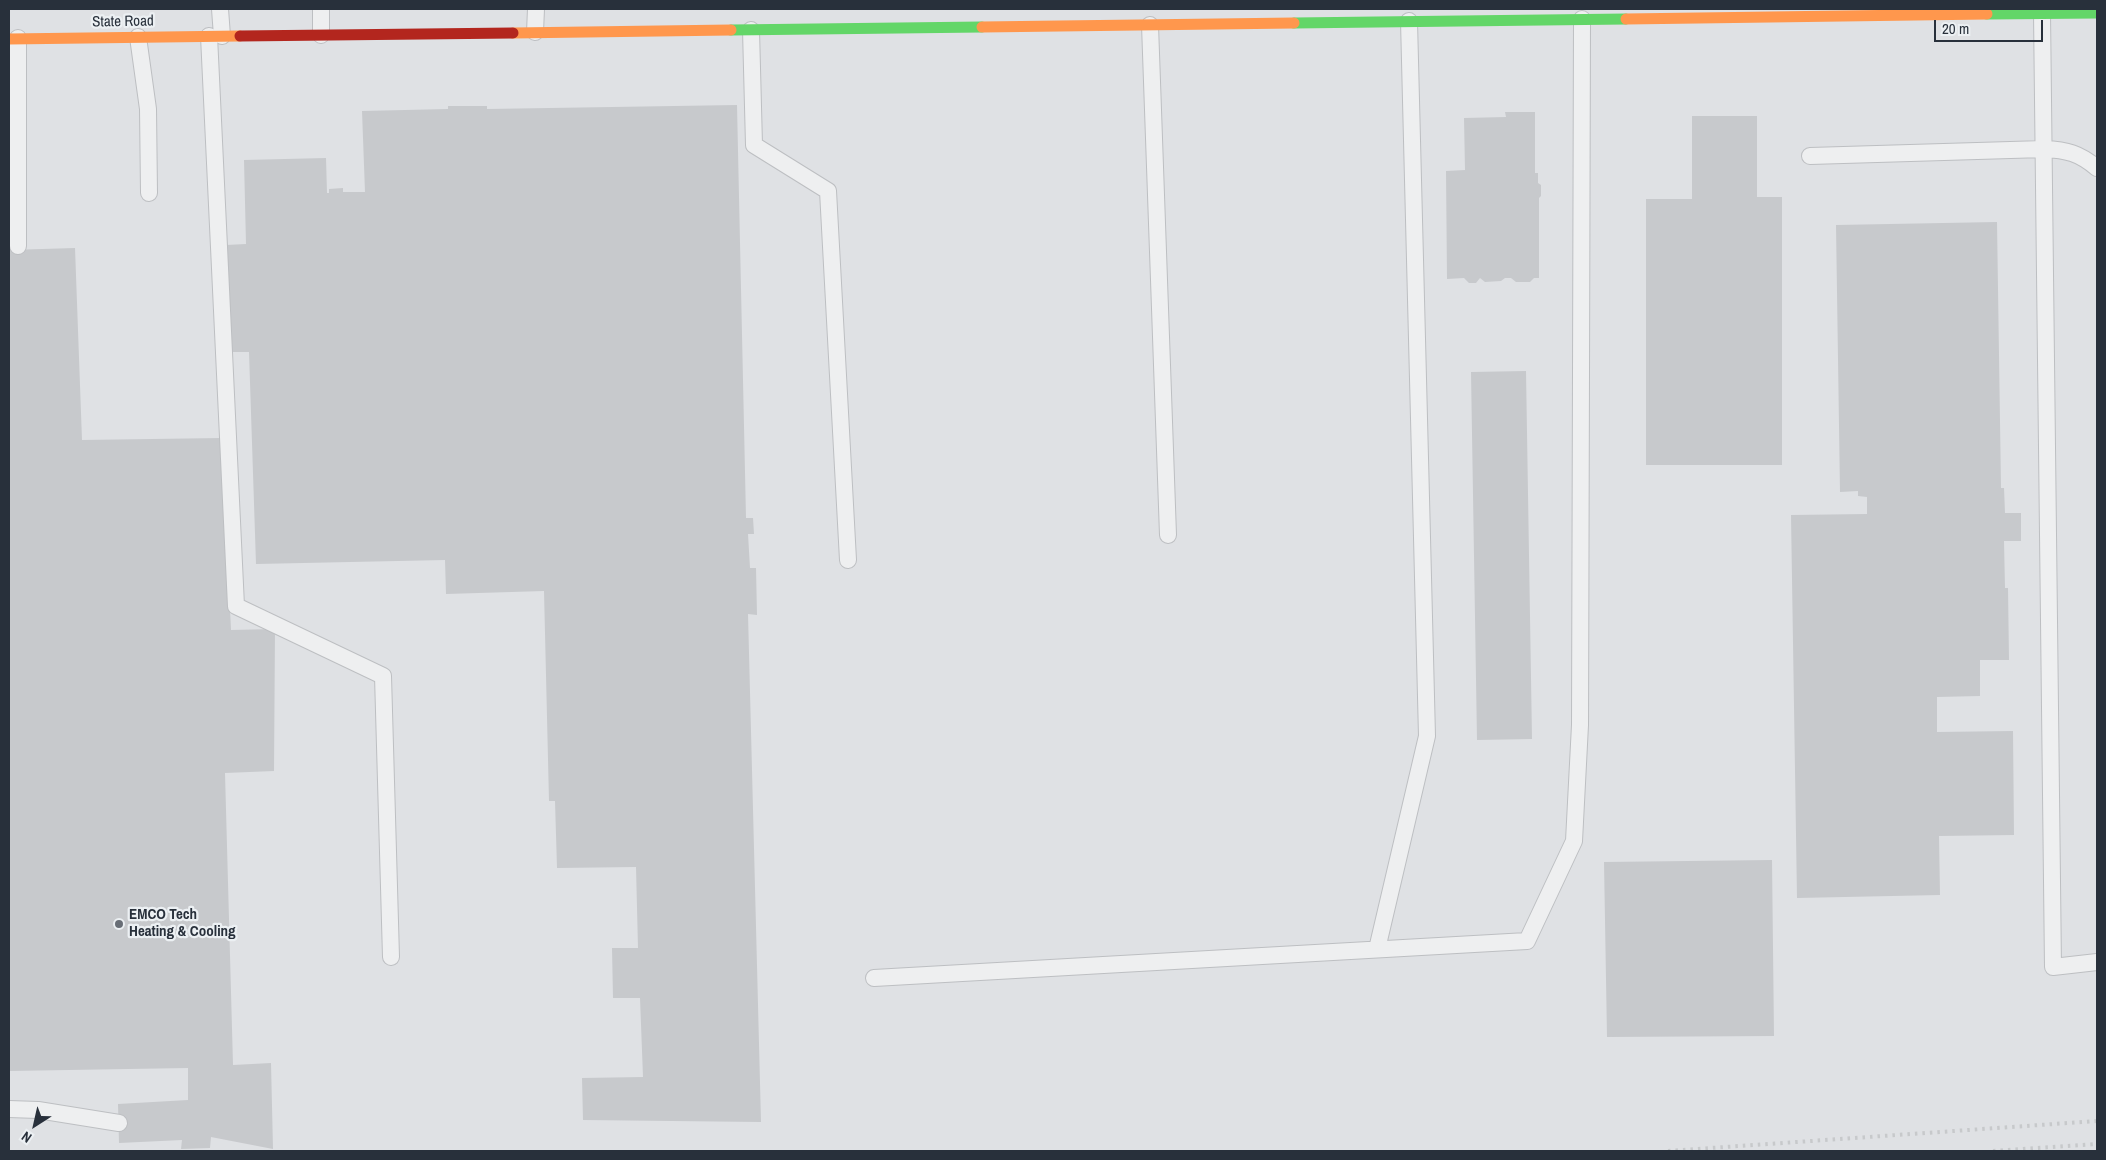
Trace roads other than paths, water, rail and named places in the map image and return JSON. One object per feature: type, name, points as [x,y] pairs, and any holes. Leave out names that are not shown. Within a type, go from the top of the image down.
[{"type":"main road","name":"State Road","points":[[14,39],[2097,12]]},
{"type":"lane","points":[[220,9],[216,36],[236,606],[383,676],[391,957]]},
{"type":"lane","points":[[321,9],[321,35]]},
{"type":"lane","points":[[535,32],[536,9]]},
{"type":"lane","points":[[2042,13],[2053,967],[2097,962]]},
{"type":"lane","points":[[874,978],[1527,941],[1574,841],[1580,725],[1582,19]]},
{"type":"lane","points":[[1377,949],[1427,736],[1409,21]]},
{"type":"lane","points":[[1150,24],[1168,535]]},
{"type":"lane","points":[[751,30],[754,146],[828,191],[848,560]]},
{"type":"lane","points":[[138,37],[148,108],[149,193]]},
{"type":"lane","points":[[14,39],[18,246]]},
{"type":"lane","points":[[1810,156],[2044,149],[2071,152],[2084,157],[2097,168]]},
{"type":"lane","points":[[9,1109],[38,1110],[119,1123]]},
{"type":"railway","points":[[1668,1151],[2097,1121]]},
{"type":"railway","points":[[1993,1151],[2097,1144]]},
{"type":"place","name":"EMCO Tech Heating & Cooling","points":[[119,924]]}]
